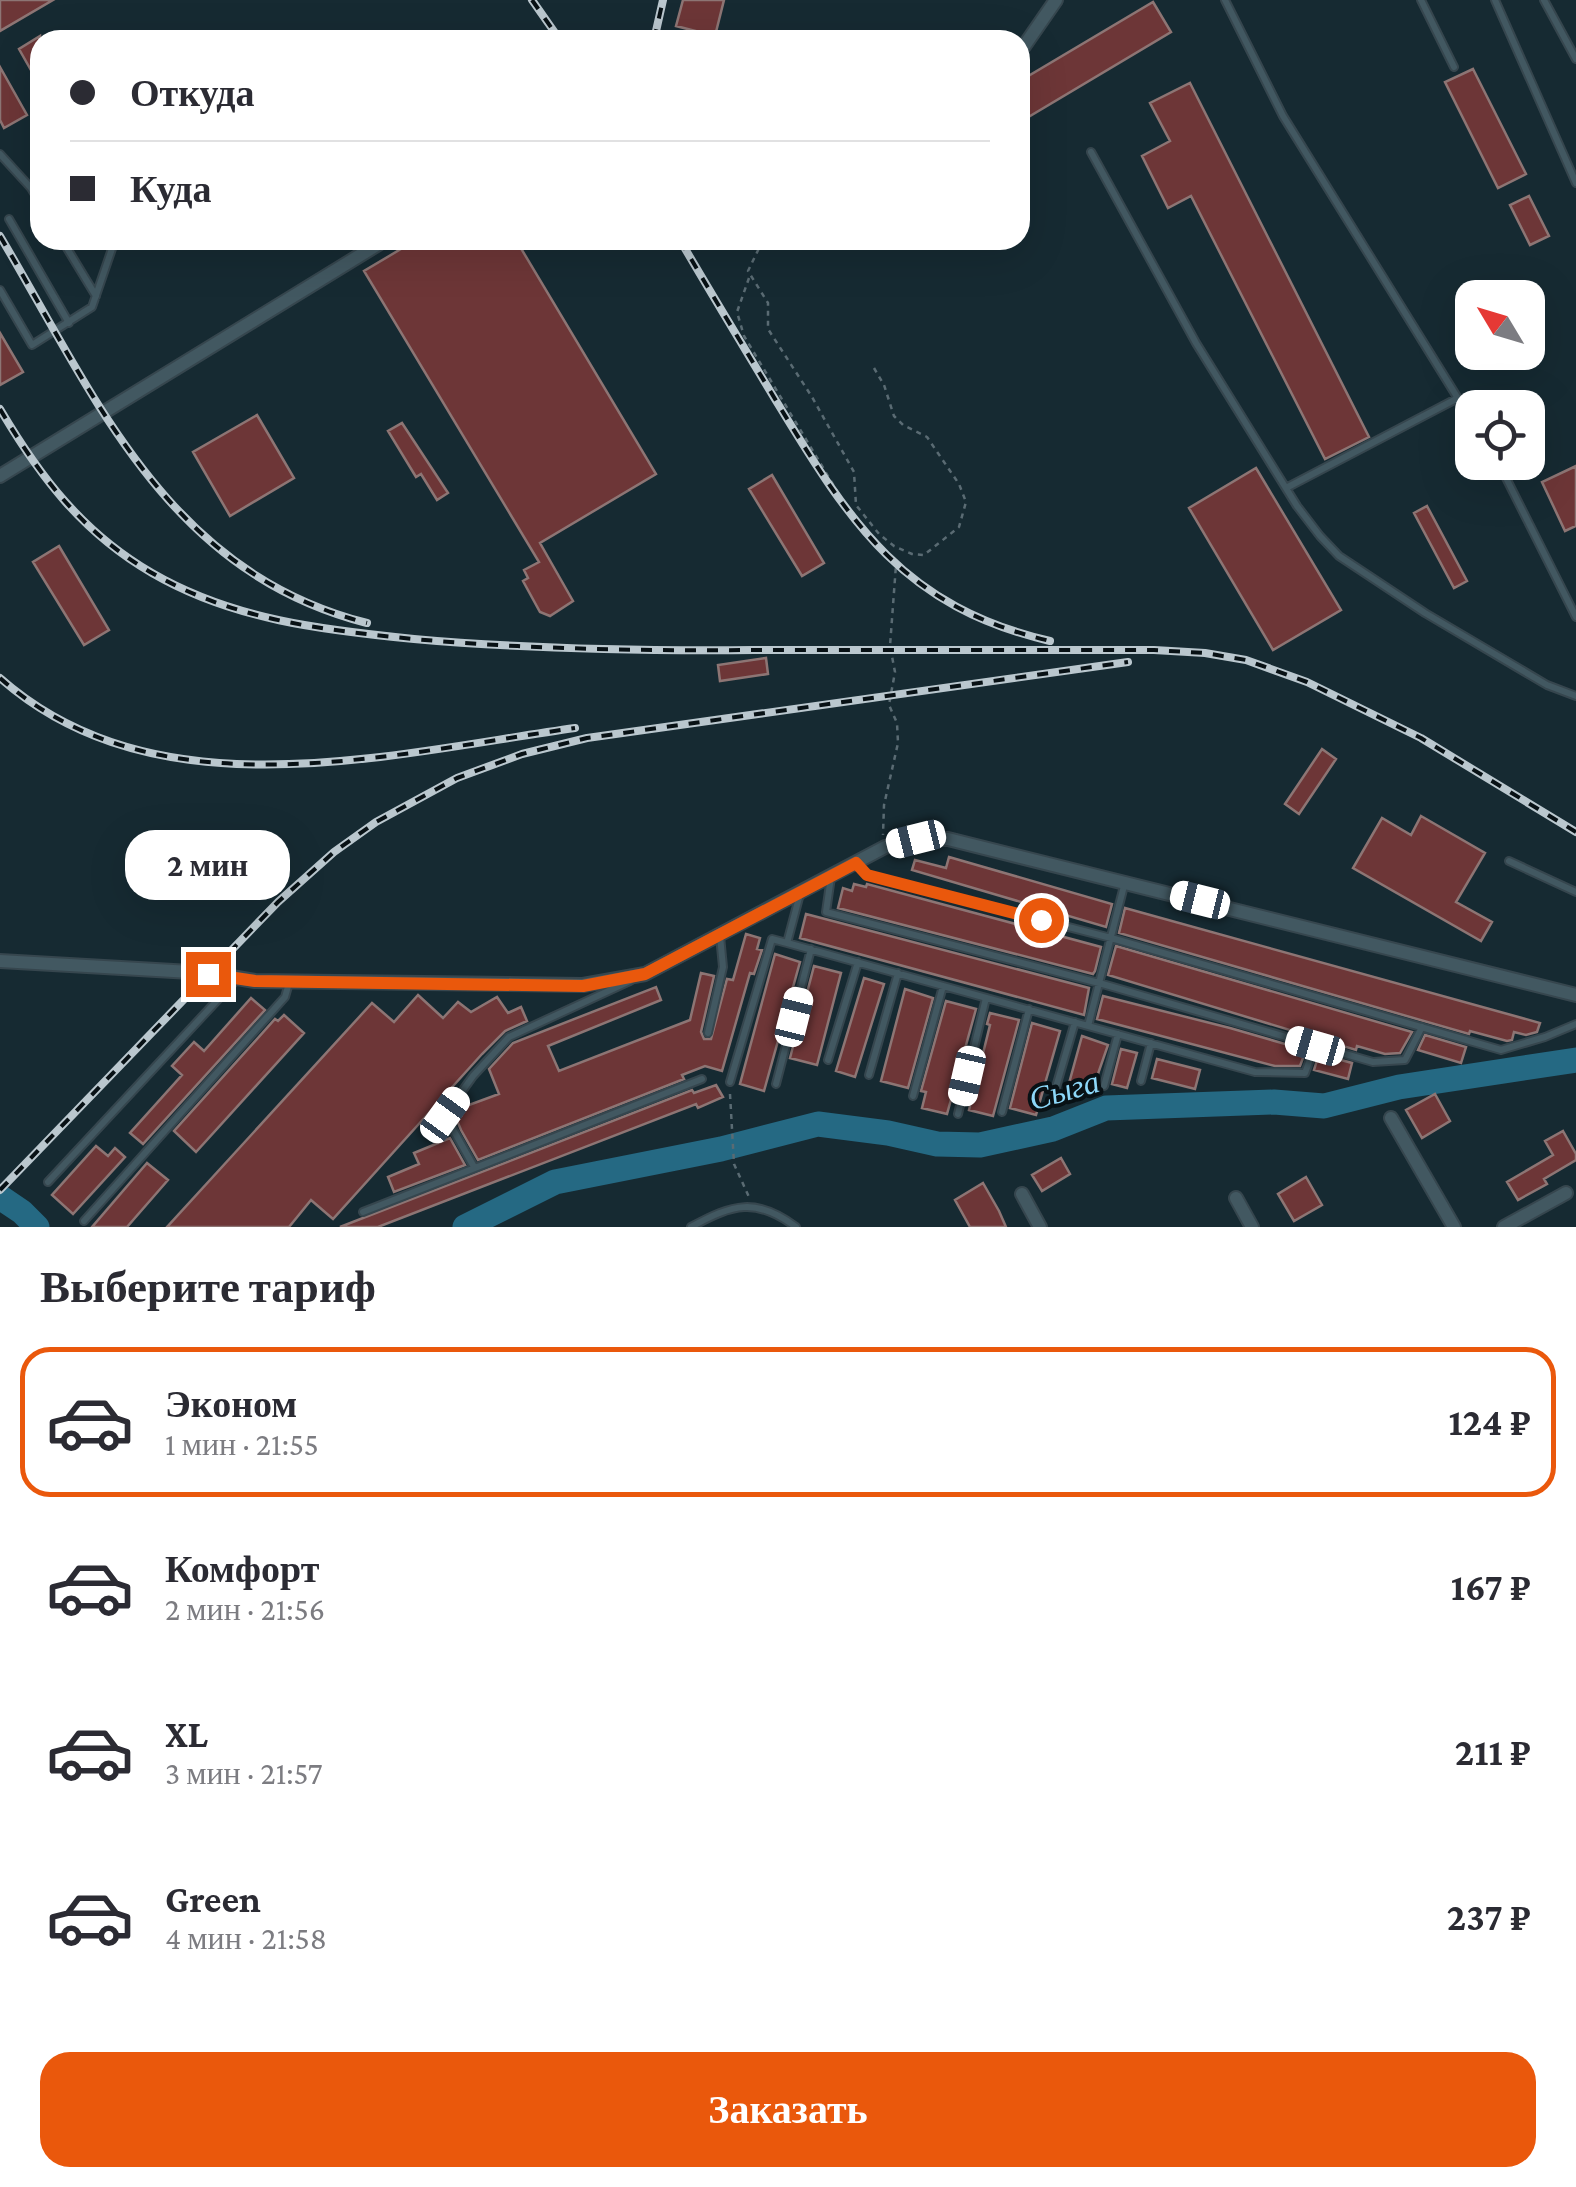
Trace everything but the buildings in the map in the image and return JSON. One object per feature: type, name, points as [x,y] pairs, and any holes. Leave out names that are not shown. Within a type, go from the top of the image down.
[{"type":"street","points":[[1030,38],[1056,0]]},
{"type":"street","points":[[0,476],[369,250]]},
{"type":"street","points":[[0,961],[255,981],[583,986],[645,974],[886,847],[916,839],[948,839],[1576,995]]},
{"type":"street","points":[[1390,1118],[1454,1227]]},
{"type":"street","points":[[1504,1227],[1566,1193]]},
{"type":"street","points":[[1022,1194],[1040,1227]]},
{"type":"street","points":[[1236,1198],[1252,1227]]},
{"type":"lane","points":[[1226,0],[1284,116],[1455,393]]},
{"type":"lane","points":[[1420,0],[1454,67]]},
{"type":"lane","points":[[1496,0],[1573,167],[1576,183]]},
{"type":"lane","points":[[1544,0],[1576,59]]},
{"type":"lane","points":[[1092,152],[1196,343],[1286,488],[1339,556],[1499,658],[1576,696]]},
{"type":"lane","points":[[0,154],[30,187]]},
{"type":"lane","points":[[9,219],[69,322]]},
{"type":"lane","points":[[68,250],[97,298]]},
{"type":"lane","points":[[0,290],[32,345],[88,311],[97,298],[112,250]]},
{"type":"lane","points":[[1286,488],[1455,400]]},
{"type":"lane","points":[[1507,480],[1576,617]]},
{"type":"lane","points":[[1509,861],[1576,892]]},
{"type":"lane","points":[[856,863],[867,875],[1110,938],[1501,1050],[1576,1024]]},
{"type":"lane","points":[[831,876],[826,912],[1099,983],[1373,1062],[1405,1060],[1422,1027]]},
{"type":"lane","points":[[1088,1026],[1126,881]]},
{"type":"lane","points":[[787,943],[800,892]]},
{"type":"lane","points":[[708,1033],[723,967],[720,934]]},
{"type":"lane","points":[[730,1082],[772,939],[1254,1072],[1305,1073],[1315,1046]]},
{"type":"lane","points":[[776,1084],[811,949]]},
{"type":"lane","points":[[828,1060],[858,962]]},
{"type":"lane","points":[[869,1075],[898,973]]},
{"type":"lane","points":[[474,1167],[445,1115],[496,1048],[509,1037],[645,974]]},
{"type":"lane","points":[[48,1182],[239,977]]},
{"type":"lane","points":[[84,1221],[285,997],[289,982]]},
{"type":"lane","points":[[912,1096],[942,986]]},
{"type":"lane","points":[[958,1114],[986,998]]},
{"type":"lane","points":[[1002,1112],[1029,1010]]},
{"type":"lane","points":[[1056,1087],[1075,1022]]},
{"type":"lane","points":[[1104,1086],[1118,1034]]},
{"type":"lane","points":[[1141,1081],[1152,1044]]},
{"type":"lane","points":[[363,1212],[702,1080]]},
{"type":"lane","points":[[691,1227],[713,1215],[754,1205],[778,1214],[796,1227]]},
{"type":"path","points":[[757,250],[738,312],[744,336],[849,510],[896,565],[890,646],[895,672],[889,704],[897,723],[898,743],[884,806],[886,847]]},
{"type":"path","points":[[749,276],[768,303],[768,329],[854,472],[856,506],[894,546],[924,555],[959,527],[966,502],[959,484],[926,437],[903,426],[894,416],[874,368]]},
{"type":"path","points":[[730,1082],[734,1164],[754,1205]]},
{"type":"waterway","name":"Сыга","points":[[465,1227],[555,1182],[721,1149],[818,1124],[937,1144],[980,1145],[1053,1129],[1106,1108],[1274,1102],[1324,1106],[1399,1087],[1576,1060]]},
{"type":"waterway","name":"Сыга","points":[[0,1197],[37,1227]]},
{"type":"railway","points":[[532,0],[553,30]]},
{"type":"railway","points":[[656,30],[663,0]]},
{"type":"railway","points":[[0,236],[106,416],[144,471],[188,521],[239,564],[298,598],[367,623]]},
{"type":"railway","points":[[686,250],[831,487],[887,555],[919,583],[956,606],[999,626],[1050,641]]},
{"type":"railway","points":[[0,409],[47,480],[105,540],[183,589],[246,612],[346,632],[541,647],[1205,653],[1246,660],[1307,682],[1421,738],[1576,832]]},
{"type":"railway","points":[[0,1190],[278,902],[334,852],[376,822],[457,778],[522,754],[587,738],[1128,662]]},
{"type":"railway","points":[[0,678],[62,721],[130,748],[201,761],[276,764],[352,760],[575,728]]},
{"type":"route","points":[[208,974],[255,981],[583,986],[645,974],[856,863],[867,875],[1041,920]]}]
